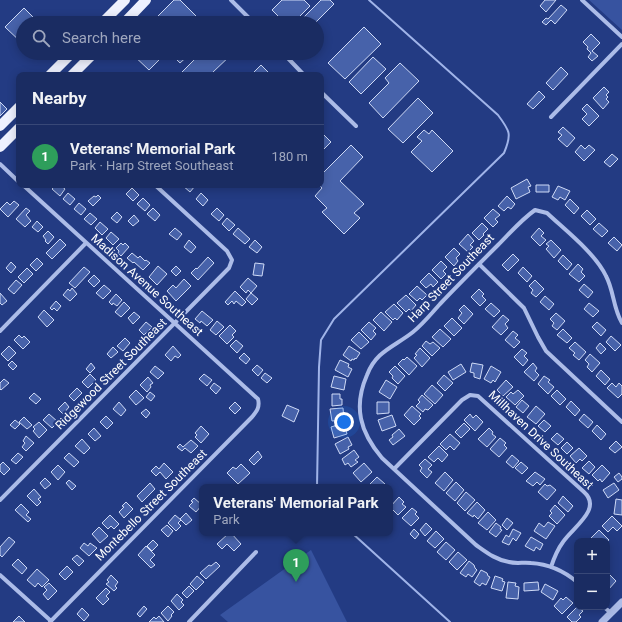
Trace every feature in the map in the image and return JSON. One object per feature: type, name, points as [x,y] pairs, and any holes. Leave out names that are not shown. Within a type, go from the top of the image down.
[{"type":"main road","points":[[109,16],[125,0]]},
{"type":"main road","points":[[131,16],[146,0]]},
{"type":"main road","points":[[54,72],[65,60]]},
{"type":"main road","points":[[75,72],[87,60]]},
{"type":"main road","points":[[0,126],[16,109]]},
{"type":"main road","points":[[0,147],[16,131]]},
{"type":"street","points":[[231,0],[247,16]]},
{"type":"street","points":[[582,0],[622,37]]},
{"type":"street","points":[[551,117],[622,44]]},
{"type":"street","points":[[290,60],[301,72]]},
{"type":"street","points":[[324,95],[356,126]]},
{"type":"street","points":[[0,164],[16,179]]},
{"type":"street","name":"Madison Avenue Southeast","points":[[26,188],[258,399]]},
{"type":"street","name":"Ridgewood Street Southeast","points":[[0,500],[229,268],[232,260],[227,251],[158,188]]},
{"type":"street","name":"Harp Street Southeast","points":[[394,469],[382,458],[369,442],[364,432],[360,413],[361,389],[370,368],[378,356],[412,332],[527,216],[535,210],[547,213],[599,263],[607,277],[614,304],[622,323]]},
{"type":"street","points":[[0,331],[86,243]]},
{"type":"street","points":[[479,264],[524,308],[546,351],[622,422]]},
{"type":"street","name":"Millhaven Drive Southeast","points":[[394,469],[458,403],[470,395],[475,395],[480,398],[587,494],[591,502],[589,511],[558,549],[551,567]]},
{"type":"street","name":"Montebello Street Southeast","points":[[50,622],[252,417],[257,411],[259,404],[258,399]]},
{"type":"street","points":[[394,469],[476,544],[489,554],[510,563],[531,563],[551,567],[560,570],[574,580]]},
{"type":"street","points":[[189,622],[256,552]]},
{"type":"street","points":[[0,575],[50,622]]},
{"type":"street","points":[[602,622],[622,602]]},
{"type":"street","points":[[607,610],[611,614]]},
{"type":"shaded area","points":[[589,0],[622,0],[622,30]]},
{"type":"shaded area","points":[[311,550],[347,622],[228,622],[220,615]]},
{"type":"building","points":[[174,0],[180,0],[196,16],[158,16]]},
{"type":"building","points":[[282,0],[304,0],[310,6],[300,16],[278,16],[272,10]]},
{"type":"building","points":[[321,0],[330,0],[334,4],[322,16],[305,16]]},
{"type":"building","points":[[545,0],[556,0],[546,12],[540,6]]},
{"type":"building","points":[[561,5],[567,10],[555,24],[551,20],[546,25],[542,22],[546,18],[548,19]]},
{"type":"building","points":[[24,8],[32,16],[16,16]]},
{"type":"building","points":[[16,16],[16,37],[5,27]]},
{"type":"building","points":[[364,27],[381,44],[345,79],[328,63]]},
{"type":"building","points":[[591,34],[600,43],[592,51],[598,56],[592,61],[588,57],[591,53],[583,42]]},
{"type":"building","points":[[373,57],[386,69],[361,94],[349,82]]},
{"type":"building","points":[[138,60],[159,60],[149,70]]},
{"type":"building","points":[[194,60],[226,60],[213,72],[182,72]]},
{"type":"building","points":[[400,63],[419,81],[383,118],[369,103],[389,83],[385,78]]},
{"type":"building","points":[[261,65],[268,72],[254,72]]},
{"type":"building","points":[[561,67],[568,74],[553,90],[546,83]]},
{"type":"building","points":[[604,87],[609,92],[606,95],[608,97],[606,99],[609,102],[603,109],[593,98]]},
{"type":"building","points":[[539,91],[545,97],[533,109],[527,104]]},
{"type":"building","points":[[418,98],[433,113],[403,143],[388,129]]},
{"type":"building","points":[[0,102],[7,109],[0,116]]},
{"type":"building","points":[[587,104],[599,116],[589,126],[582,119],[587,114],[582,109]]},
{"type":"building","points":[[563,127],[575,138],[567,147],[558,139],[562,135],[558,132]]},
{"type":"building","points":[[424,130],[429,134],[432,130],[453,151],[432,172],[411,152],[422,141],[417,137]]},
{"type":"building","points":[[324,135],[331,142],[324,149]]},
{"type":"building","points":[[351,145],[363,157],[340,181],[364,204],[354,213],[360,218],[344,234],[322,212],[327,208],[315,196],[322,188],[324,188],[324,172]]},
{"type":"building","points":[[581,145],[585,149],[589,145],[595,150],[584,161],[575,152]]},
{"type":"building","points":[[612,154],[618,159],[610,167],[604,162]]},
{"type":"building","points":[[527,179],[531,186],[528,187],[530,192],[516,199],[511,188]]},
{"type":"building","points":[[536,185],[549,185],[549,192],[536,192]]},
{"type":"building","points":[[558,186],[570,191],[565,200],[560,197],[558,200],[552,197]]},
{"type":"building","points":[[64,188],[65,189],[60,196],[52,189]]},
{"type":"building","points":[[132,188],[139,195],[133,201],[126,194]]},
{"type":"building","points":[[185,188],[193,188],[190,192]]},
{"type":"building","points":[[68,193],[75,199],[70,205],[63,199]]},
{"type":"building","points":[[201,193],[208,200],[203,206],[196,199]]},
{"type":"building","points":[[98,195],[101,198],[93,206],[88,201],[94,196],[96,197]]},
{"type":"building","points":[[507,196],[515,204],[511,209],[508,207],[504,211],[498,206]]},
{"type":"building","points":[[143,198],[150,205],[145,211],[137,204]]},
{"type":"building","points":[[570,199],[579,208],[574,214],[565,205]]},
{"type":"building","points":[[14,201],[19,205],[8,217],[0,209],[7,202],[10,205]]},
{"type":"building","points":[[79,203],[86,209],[81,215],[74,209]]},
{"type":"building","points":[[26,208],[30,211],[26,215],[31,221],[25,227],[16,219]]},
{"type":"building","points":[[153,208],[160,215],[155,221],[147,214]]},
{"type":"building","points":[[217,208],[224,215],[219,221],[211,214]]},
{"type":"building","points":[[493,209],[500,215],[495,219],[498,222],[493,227],[484,218]]},
{"type":"building","points":[[587,210],[596,219],[590,225],[581,216]]},
{"type":"building","points":[[117,212],[122,217],[117,223],[111,218]]},
{"type":"building","points":[[90,213],[97,219],[91,225],[84,219]]},
{"type":"building","points":[[134,215],[139,221],[133,226],[128,221]]},
{"type":"building","points":[[227,218],[235,225],[229,231],[222,224]]},
{"type":"building","points":[[37,221],[43,227],[38,232],[32,227]]},
{"type":"building","points":[[100,222],[108,229],[102,235],[95,228]]},
{"type":"building","points":[[482,223],[488,229],[479,240],[472,233]]},
{"type":"building","points":[[599,223],[608,231],[602,237],[593,229]]},
{"type":"building","points":[[175,228],[182,234],[177,240],[169,234]]},
{"type":"building","points":[[238,228],[250,239],[245,244],[233,234]]},
{"type":"building","points":[[539,228],[544,233],[541,236],[546,240],[540,246],[531,237]]},
{"type":"building","points":[[48,231],[54,237],[48,244],[43,236]]},
{"type":"building","points":[[111,232],[119,239],[113,245],[106,238]]},
{"type":"building","points":[[468,234],[474,241],[470,245],[473,247],[468,252],[459,244]]},
{"type":"building","points":[[614,237],[622,245],[617,251],[608,243]]},
{"type":"building","points":[[60,239],[66,245],[52,259],[46,253]]},
{"type":"building","points":[[189,240],[196,247],[191,253],[184,247]]},
{"type":"building","points":[[255,240],[262,247],[257,253],[249,247]]},
{"type":"building","points":[[551,240],[561,250],[554,258],[546,249],[549,246],[546,244]]},
{"type":"building","points":[[121,243],[123,245],[125,243],[129,247],[121,256],[116,248]]},
{"type":"building","points":[[454,248],[460,254],[456,258],[458,261],[454,266],[445,257]]},
{"type":"building","points":[[132,253],[138,258],[140,256],[145,261],[146,260],[150,263],[143,270],[127,258]]},
{"type":"building","points":[[513,254],[519,260],[508,271],[502,265]]},
{"type":"building","points":[[563,255],[572,264],[567,270],[558,261]]},
{"type":"building","points":[[208,257],[214,263],[198,280],[191,273]]},
{"type":"building","points":[[37,258],[43,264],[36,271],[30,265]]},
{"type":"building","points":[[441,261],[447,267],[443,271],[446,274],[441,279],[432,270]]},
{"type":"building","points":[[11,262],[16,267],[11,273],[6,268]]},
{"type":"building","points":[[255,263],[264,264],[262,276],[253,275]]},
{"type":"building","points":[[578,264],[583,269],[581,272],[585,276],[579,282],[569,274]]},
{"type":"building","points":[[158,266],[167,274],[157,285],[149,277]]},
{"type":"building","points":[[176,266],[181,271],[176,276],[171,271]]},
{"type":"building","points":[[84,267],[90,272],[75,288],[69,283]]},
{"type":"building","points":[[523,267],[532,276],[527,282],[518,273]]},
{"type":"building","points":[[27,268],[33,274],[24,283],[18,277]]},
{"type":"building","points":[[429,273],[438,282],[433,287],[431,284],[426,288],[420,282]]},
{"type":"building","points":[[94,275],[100,281],[94,287],[88,281]]},
{"type":"building","points":[[248,278],[257,286],[251,293],[248,290],[246,293],[240,287]]},
{"type":"building","points":[[184,279],[191,286],[176,301],[167,291],[173,285],[176,288]]},
{"type":"building","points":[[16,280],[22,285],[14,294],[8,289]]},
{"type":"building","points":[[535,280],[544,289],[536,297],[531,293],[533,290],[529,286]]},
{"type":"building","points":[[584,284],[593,292],[588,298],[579,290]]},
{"type":"building","points":[[104,285],[111,291],[103,299],[96,293]]},
{"type":"building","points":[[417,286],[427,295],[422,300],[420,298],[417,301],[409,294]]},
{"type":"building","points":[[72,288],[77,294],[70,301],[63,295],[68,289],[70,291]]},
{"type":"building","points":[[479,289],[484,294],[482,296],[486,300],[480,306],[471,297]]},
{"type":"building","points":[[235,291],[246,302],[242,306],[236,301],[234,304],[232,301],[228,305],[225,302]]},
{"type":"building","points":[[0,293],[7,301],[2,305],[0,303]]},
{"type":"building","points":[[251,293],[258,299],[252,305],[246,299]]},
{"type":"building","points":[[116,294],[122,300],[117,306],[113,303],[112,305],[109,302]]},
{"type":"building","points":[[406,295],[416,305],[411,311],[409,309],[406,312],[397,303]]},
{"type":"building","points":[[545,296],[554,304],[549,310],[540,302]]},
{"type":"building","points":[[56,301],[61,306],[57,311],[54,308],[52,310],[50,308]]},
{"type":"building","points":[[124,302],[130,308],[121,317],[115,312]]},
{"type":"building","points":[[491,303],[500,311],[494,317],[485,309]]},
{"type":"building","points":[[589,303],[599,311],[593,317],[584,309]]},
{"type":"building","points":[[394,304],[403,313],[397,320],[395,318],[393,320],[385,312]]},
{"type":"building","points":[[464,305],[473,314],[464,324],[458,318],[462,313],[459,310]]},
{"type":"building","points":[[44,310],[54,320],[47,327],[38,317]]},
{"type":"building","points":[[202,311],[213,320],[207,326],[201,321],[200,323],[195,319]]},
{"type":"building","points":[[134,312],[140,317],[133,324],[128,318]]},
{"type":"building","points":[[381,312],[392,322],[384,331],[373,320]]},
{"type":"building","points":[[556,313],[565,321],[557,330],[552,326],[554,323],[550,319]]},
{"type":"building","points":[[503,315],[509,320],[505,324],[508,328],[501,335],[492,327]]},
{"type":"building","points":[[452,318],[462,328],[454,336],[444,326]]},
{"type":"building","points":[[217,321],[224,327],[216,335],[210,330]]},
{"type":"building","points":[[146,322],[152,327],[144,335],[139,330]]},
{"type":"building","points":[[369,322],[376,328],[373,331],[376,334],[371,340],[361,330]]},
{"type":"building","points":[[597,322],[606,330],[601,336],[592,327]]},
{"type":"building","points":[[230,325],[236,331],[232,335],[234,337],[227,344],[219,336]]},
{"type":"building","points":[[440,329],[451,339],[443,347],[432,337]]},
{"type":"building","points":[[563,329],[572,338],[567,343],[557,335]]},
{"type":"building","points":[[513,331],[518,335],[515,338],[520,342],[514,348],[505,340]]},
{"type":"building","points":[[359,332],[369,342],[361,349],[351,340]]},
{"type":"building","points":[[19,335],[22,338],[24,336],[30,342],[23,349],[14,340]]},
{"type":"building","points":[[611,336],[621,345],[615,351],[606,342]]},
{"type":"building","points":[[125,338],[130,343],[123,351],[117,346]]},
{"type":"building","points":[[236,340],[243,346],[237,353],[230,346]]},
{"type":"building","points":[[426,341],[430,344],[433,342],[440,348],[432,356],[422,346]]},
{"type":"building","points":[[575,342],[586,352],[579,360],[573,355],[575,353],[569,348]]},
{"type":"building","points":[[600,343],[606,349],[601,354],[596,348]]},
{"type":"building","points":[[9,346],[16,353],[8,361],[1,354]]},
{"type":"building","points":[[173,346],[181,355],[178,358],[175,356],[171,361],[165,355]]},
{"type":"building","points":[[349,346],[360,353],[356,359],[352,359],[351,361],[343,355]]},
{"type":"building","points":[[113,347],[118,352],[111,358],[107,354]]},
{"type":"building","points":[[420,348],[430,358],[422,367],[414,358],[417,355],[415,354]]},
{"type":"building","points":[[522,349],[527,353],[524,356],[528,360],[523,366],[514,357]]},
{"type":"building","points":[[244,353],[250,359],[246,364],[239,358]]},
{"type":"building","points":[[590,354],[600,363],[592,372],[587,367],[589,364],[585,360]]},
{"type":"building","points":[[407,357],[417,366],[409,375],[398,364]]},
{"type":"building","points":[[340,360],[349,364],[348,367],[352,369],[348,377],[335,370]]},
{"type":"building","points":[[12,361],[17,366],[13,370],[8,365]]},
{"type":"building","points":[[91,363],[95,368],[90,373],[86,369]]},
{"type":"building","points":[[472,363],[483,365],[480,379],[474,377],[474,373],[470,372]]},
{"type":"building","points":[[533,363],[537,368],[535,371],[539,375],[534,381],[524,372]]},
{"type":"building","points":[[461,364],[466,372],[453,380],[448,372]]},
{"type":"building","points":[[257,365],[263,370],[258,376],[252,370]]},
{"type":"building","points":[[155,366],[164,373],[158,379],[150,372]]},
{"type":"building","points":[[395,366],[405,376],[398,384],[389,372]]},
{"type":"building","points":[[491,366],[501,372],[495,382],[493,380],[491,383],[484,379]]},
{"type":"building","points":[[601,370],[610,379],[605,385],[596,376]]},
{"type":"building","points":[[265,373],[272,378],[267,383],[261,378]]},
{"type":"building","points":[[90,374],[96,380],[88,388],[82,382]]},
{"type":"building","points":[[204,374],[212,380],[207,386],[199,379]]},
{"type":"building","points":[[444,375],[453,383],[445,391],[437,383]]},
{"type":"building","points":[[334,376],[346,379],[344,390],[331,387]]},
{"type":"building","points":[[544,376],[550,380],[548,382],[554,387],[548,394],[538,384]]},
{"type":"building","points":[[148,377],[153,383],[150,385],[151,387],[147,392],[140,385]]},
{"type":"building","points":[[4,379],[9,383],[1,390],[0,383]]},
{"type":"building","points":[[386,380],[397,387],[390,399],[379,392]]},
{"type":"building","points":[[506,380],[513,387],[503,396],[497,390]]},
{"type":"building","points":[[214,383],[221,388],[216,394],[210,388]]},
{"type":"building","points":[[612,383],[616,387],[619,383],[622,386],[622,394],[618,398],[607,388]]},
{"type":"building","points":[[432,385],[443,395],[435,404],[424,394]]},
{"type":"building","points":[[77,388],[82,393],[74,401],[69,396]]},
{"type":"building","points":[[136,390],[144,398],[136,405],[129,397]]},
{"type":"building","points":[[518,390],[524,396],[515,405],[506,397],[511,392],[513,394]]},
{"type":"building","points":[[557,390],[566,399],[560,405],[551,396]]},
{"type":"building","points":[[150,392],[155,396],[151,401],[146,397]]},
{"type":"building","points":[[34,393],[41,399],[36,404],[29,398]]},
{"type":"building","points":[[332,394],[340,394],[342,405],[332,406]]},
{"type":"building","points":[[422,395],[433,405],[428,410],[425,409],[423,412],[416,406],[420,402],[418,400]]},
{"type":"building","points":[[522,400],[529,406],[523,413],[516,407]]},
{"type":"building","points":[[571,401],[580,410],[575,416],[566,407]]},
{"type":"building","points":[[65,402],[69,407],[63,414],[58,409]]},
{"type":"building","points":[[119,402],[126,410],[121,416],[113,409]]},
{"type":"building","points":[[235,402],[241,408],[235,414],[229,408]]},
{"type":"building","points":[[377,402],[389,402],[389,413],[377,414]]},
{"type":"building","points":[[287,405],[299,410],[294,422],[282,416]]},
{"type":"building","points":[[412,406],[421,414],[419,416],[421,418],[414,425],[404,415]]},
{"type":"building","points":[[536,406],[545,414],[536,424],[527,417]]},
{"type":"building","points":[[343,408],[344,420],[332,421],[330,409]]},
{"type":"building","points":[[146,409],[150,413],[146,418],[141,413]]},
{"type":"building","points":[[49,414],[58,422],[52,428],[43,420]]},
{"type":"building","points":[[470,414],[473,418],[476,415],[483,422],[475,431],[464,420]]},
{"type":"building","points":[[584,414],[593,422],[588,428],[579,420]]},
{"type":"building","points":[[392,415],[396,426],[382,431],[378,420]]},
{"type":"building","points":[[106,416],[113,423],[107,429],[100,422]]},
{"type":"building","points":[[24,417],[32,425],[27,429],[19,422]]},
{"type":"building","points":[[15,420],[20,424],[15,429],[10,425]]},
{"type":"building","points":[[544,420],[551,426],[545,432],[538,426]]},
{"type":"building","points":[[39,422],[47,430],[39,438],[33,431],[35,429],[33,427]]},
{"type":"building","points":[[344,423],[347,434],[334,438],[331,427]]},
{"type":"building","points":[[464,423],[470,429],[461,438],[455,432]]},
{"type":"building","points":[[597,425],[606,434],[601,440],[592,431]]},
{"type":"building","points":[[201,426],[209,434],[201,443],[195,437],[197,435],[195,433]]},
{"type":"building","points":[[94,428],[101,436],[95,441],[88,434]]},
{"type":"building","points":[[489,428],[493,432],[492,434],[496,437],[487,447],[478,439]]},
{"type":"building","points":[[399,429],[405,436],[393,445],[389,440]]},
{"type":"building","points":[[557,433],[564,439],[558,445],[551,439]]},
{"type":"building","points":[[450,434],[460,443],[454,450],[450,446],[446,450],[440,444]]},
{"type":"building","points":[[26,436],[34,443],[26,451],[22,447],[25,443],[23,441]]},
{"type":"building","points":[[348,437],[352,445],[348,447],[349,449],[340,454],[335,444]]},
{"type":"building","points":[[500,438],[506,443],[504,445],[507,448],[499,457],[490,449]]},
{"type":"building","points":[[82,439],[90,448],[84,454],[75,446]]},
{"type":"building","points":[[191,440],[198,446],[191,453],[185,448],[182,451],[177,447],[180,444],[183,447]]},
{"type":"building","points":[[616,441],[622,447],[615,453],[609,448]]},
{"type":"building","points":[[567,442],[573,448],[567,454],[561,448]]},
{"type":"building","points":[[439,446],[448,455],[442,462],[438,458],[434,462],[428,457]]},
{"type":"building","points":[[579,448],[587,456],[582,461],[580,459],[576,463],[570,456]]},
{"type":"building","points":[[354,450],[359,457],[355,460],[358,462],[351,467],[348,463],[345,465],[342,459]]},
{"type":"building","points":[[258,451],[262,457],[254,465],[249,460]]},
{"type":"building","points":[[18,453],[23,457],[16,464],[11,460]]},
{"type":"building","points":[[69,453],[79,462],[74,467],[64,458]]},
{"type":"building","points":[[512,455],[519,461],[513,468],[506,462]]},
{"type":"building","points":[[425,459],[432,465],[428,469],[432,472],[427,478],[420,471],[422,468],[419,465]]},
{"type":"building","points":[[589,461],[595,467],[589,474],[582,468]]},
{"type":"building","points":[[3,462],[10,469],[4,475],[0,471],[0,465]]},
{"type":"building","points":[[521,462],[528,468],[522,474],[515,468]]},
{"type":"building","points":[[164,463],[173,472],[166,479],[160,472],[156,476],[151,471],[156,466],[159,469]]},
{"type":"building","points":[[364,463],[372,472],[361,482],[353,473]]},
{"type":"building","points":[[241,464],[250,473],[238,484],[227,473],[233,467],[236,469]]},
{"type":"building","points":[[58,465],[65,472],[58,480],[51,472]]},
{"type":"building","points":[[602,465],[610,473],[602,482],[600,479],[598,481],[592,475]]},
{"type":"building","points":[[445,472],[453,480],[444,491],[435,483]]},
{"type":"building","points":[[535,472],[545,479],[540,485],[537,482],[533,486],[526,481]]},
{"type":"building","points":[[619,473],[622,479],[618,482],[614,477]]},
{"type":"building","points":[[377,477],[385,484],[370,484]]},
{"type":"building","points":[[45,478],[51,484],[45,489],[40,483]]},
{"type":"building","points":[[69,480],[76,486],[72,490],[66,483]]},
{"type":"building","points":[[456,482],[464,490],[455,501],[446,493]]},
{"type":"building","points":[[150,483],[155,489],[142,502],[137,496]]},
{"type":"building","points":[[614,483],[619,490],[608,498],[603,490]]},
{"type":"building","points":[[545,484],[547,486],[550,485],[556,490],[547,500],[538,492]]},
{"type":"building","points":[[34,489],[41,497],[38,499],[41,502],[37,506],[27,496]]},
{"type":"building","points":[[466,492],[475,500],[465,511],[457,503]]},
{"type":"building","points":[[563,496],[573,506],[568,512],[558,503]]},
{"type":"building","points":[[399,497],[404,502],[402,504],[406,507],[398,515],[393,510],[393,504]]},
{"type":"building","points":[[194,498],[199,502],[199,508],[196,512],[189,506],[193,502],[191,501]]},
{"type":"building","points":[[616,499],[622,500],[622,515],[614,514]]},
{"type":"building","points":[[126,502],[133,509],[124,518],[119,512],[124,507],[122,506]]},
{"type":"building","points":[[477,502],[485,510],[478,519],[474,515],[473,517],[467,513]]},
{"type":"building","points":[[21,504],[29,512],[26,515],[31,519],[28,522],[15,510]]},
{"type":"building","points":[[555,505],[565,515],[557,524],[549,516],[552,513],[550,511]]},
{"type":"building","points":[[412,508],[417,512],[415,514],[419,518],[411,526],[402,518]]},
{"type":"building","points":[[488,512],[496,520],[487,530],[478,523]]},
{"type":"building","points":[[186,513],[192,520],[186,525],[180,519]]},
{"type":"building","points":[[110,515],[119,524],[114,529],[111,526],[108,529],[102,523]]},
{"type":"building","points":[[175,515],[181,520],[178,523],[181,526],[176,531],[168,523]]},
{"type":"building","points":[[612,516],[622,526],[617,531],[613,527],[608,532],[602,526]]},
{"type":"building","points":[[507,518],[513,523],[507,530],[502,525]]},
{"type":"building","points":[[548,522],[555,526],[546,539],[534,531],[539,523],[544,527]]},
{"type":"building","points":[[426,523],[432,529],[425,536],[420,530]]},
{"type":"building","points":[[496,523],[502,530],[496,537],[489,532]]},
{"type":"building","points":[[167,525],[173,531],[168,537],[161,530]]},
{"type":"building","points":[[99,527],[108,536],[100,543],[92,534]]},
{"type":"building","points":[[414,529],[419,534],[415,539],[410,534]]},
{"type":"building","points":[[513,529],[521,533],[516,541],[513,538],[509,545],[502,542],[506,535],[509,537]]},
{"type":"building","points":[[599,530],[607,538],[591,538]]},
{"type":"building","points":[[436,531],[444,539],[435,548],[427,541]]},
{"type":"building","points":[[226,536],[234,536],[241,544],[234,551],[227,544],[222,549],[217,544]]},
{"type":"building","points":[[9,537],[15,542],[2,557],[0,555],[0,547]]},
{"type":"building","points":[[531,537],[543,544],[540,550],[536,547],[534,551],[525,546]]},
{"type":"building","points":[[153,540],[158,545],[152,551],[147,546]]},
{"type":"building","points":[[446,542],[455,550],[446,560],[437,552]]},
{"type":"building","points":[[84,543],[88,546],[90,543],[97,548],[89,556],[80,548]]},
{"type":"building","points":[[146,546],[155,555],[150,560],[155,565],[151,568],[138,555]]},
{"type":"building","points":[[458,552],[467,560],[457,570],[449,562]]},
{"type":"building","points":[[77,555],[84,561],[79,566],[72,559]]},
{"type":"building","points":[[18,559],[27,568],[22,574],[12,565]]},
{"type":"building","points":[[469,561],[477,570],[472,577],[468,574],[466,577],[460,573]]},
{"type":"building","points":[[216,562],[220,566],[206,579],[200,573],[209,565],[211,566]]},
{"type":"building","points":[[67,566],[73,572],[65,580],[59,574]]},
{"type":"building","points":[[37,569],[49,580],[42,587],[38,583],[35,587],[27,580]]},
{"type":"building","points":[[481,570],[487,573],[490,577],[486,585],[482,583],[480,586],[474,582]]},
{"type":"building","points":[[111,575],[118,582],[115,586],[117,588],[114,591],[106,584],[109,582],[107,580]]},
{"type":"building","points":[[610,575],[616,581],[610,588]]},
{"type":"building","points":[[197,576],[204,582],[196,590],[190,584]]},
{"type":"building","points":[[495,576],[503,579],[502,581],[505,582],[502,591],[491,588]]},
{"type":"building","points":[[508,582],[516,583],[515,586],[519,587],[518,599],[506,598]]},
{"type":"building","points":[[538,582],[539,590],[524,591],[524,583]]},
{"type":"building","points":[[49,583],[57,591],[48,600],[43,594],[47,590],[44,587]]},
{"type":"building","points":[[545,584],[558,591],[553,600],[541,592]]},
{"type":"building","points":[[189,586],[194,591],[187,598],[182,593]]},
{"type":"building","points":[[106,588],[110,592],[106,596],[109,599],[103,605],[96,598]]},
{"type":"building","points":[[177,594],[183,600],[181,602],[184,605],[179,610],[171,601]]},
{"type":"building","points":[[566,597],[573,603],[562,614],[554,606],[561,598],[563,600]]},
{"type":"building","points":[[144,606],[147,609],[140,617],[137,614]]},
{"type":"building","points":[[168,606],[174,612],[168,621],[161,613]]},
{"type":"building","points":[[82,608],[89,615],[84,621],[77,614]]},
{"type":"building","points":[[574,610],[583,611],[579,615],[581,617],[576,622],[572,622],[567,617]]},
{"type":"building","points":[[19,616],[25,622],[13,622]]},
{"type":"building","points":[[159,616],[164,622],[149,622],[154,617],[156,619]]},
{"type":"waterway","points":[[317,484],[319,367],[321,340],[334,319],[504,153],[509,137],[507,129],[498,115],[369,0]]},
{"type":"waterway","points":[[355,536],[450,622]]},
{"type":"place","name":"Veterans' Memorial Park","points":[[296,582]]}]
